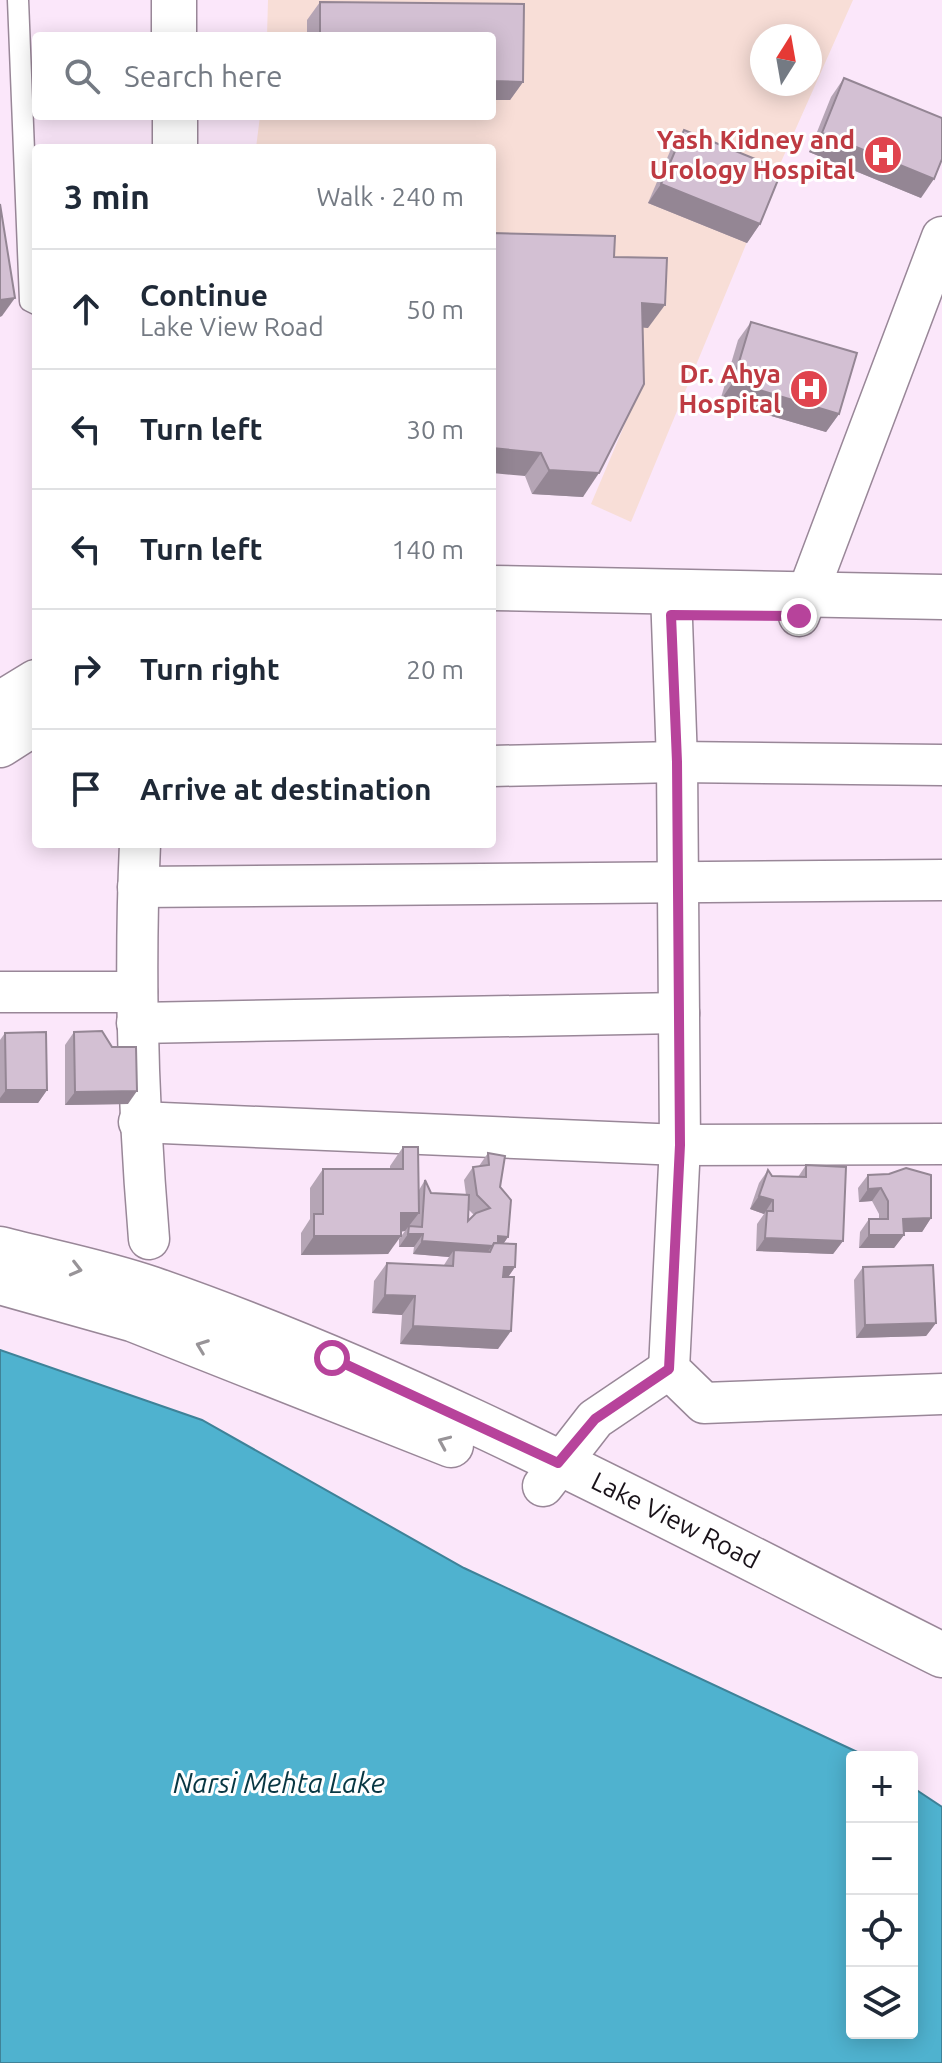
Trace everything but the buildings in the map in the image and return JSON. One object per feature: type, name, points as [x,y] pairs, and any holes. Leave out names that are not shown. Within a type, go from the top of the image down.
[{"type":"main road","points":[[174,0],[174,32]]},
{"type":"main road","points":[[175,120],[175,144]]},
{"type":"main road","points":[[496,588],[671,604]]},
{"type":"main road","points":[[802,606],[942,597]]},
{"type":"main road","points":[[496,612],[671,604],[802,606],[942,618]]},
{"type":"main road","points":[[0,704],[32,684]]},
{"type":"main road","points":[[0,745],[32,725]]},
{"type":"main road","name":"Lake View Road","points":[[0,1249],[145,1305],[408,1426],[551,1475],[942,1655]]},
{"type":"main road","name":"Lake View Road","points":[[0,1282],[145,1305]]},
{"type":"main road","name":"Lake View Road","points":[[551,1475],[619,1521],[942,1684]]},
{"type":"street","points":[[802,606],[942,237]]},
{"type":"street","points":[[671,604],[677,762],[680,1145],[669,1369],[704,1403],[942,1394]]},
{"type":"street","points":[[496,766],[677,762],[942,765]]},
{"type":"street","points":[[140,848],[139,1122],[149,1239]]},
{"type":"street","points":[[138,887],[942,880]]},
{"type":"street","points":[[0,992],[137,1008],[679,1013]]},
{"type":"street","points":[[139,1122],[680,1145],[942,1144]]},
{"type":"street","points":[[551,1475],[595,1419],[669,1369]]},
{"type":"lane","points":[[18,0],[32,302]]},
{"type":"shaded area","points":[[268,0],[853,0],[822,70],[822,24],[750,24],[750,96],[810,96],[631,522],[591,504],[633,405],[496,259],[496,144],[256,144],[260,120],[496,120],[496,32],[267,32]]},
{"type":"water","name":"Narsi Mehta Lake","points":[[0,1350],[202,1420],[464,1568],[855,1751],[846,1751],[846,2039],[918,2039],[918,1791],[942,1807],[942,2063],[0,2063]]},
{"type":"place","name":"Yash Kidney and Urology Hospital","points":[[883,155]]},
{"type":"place","name":"Dr. Ahya Hospital","points":[[809,389]]},
{"type":"route","points":[[332,1358],[558,1463],[595,1419],[669,1369],[680,1145],[677,762],[671,615],[799,616]]}]
